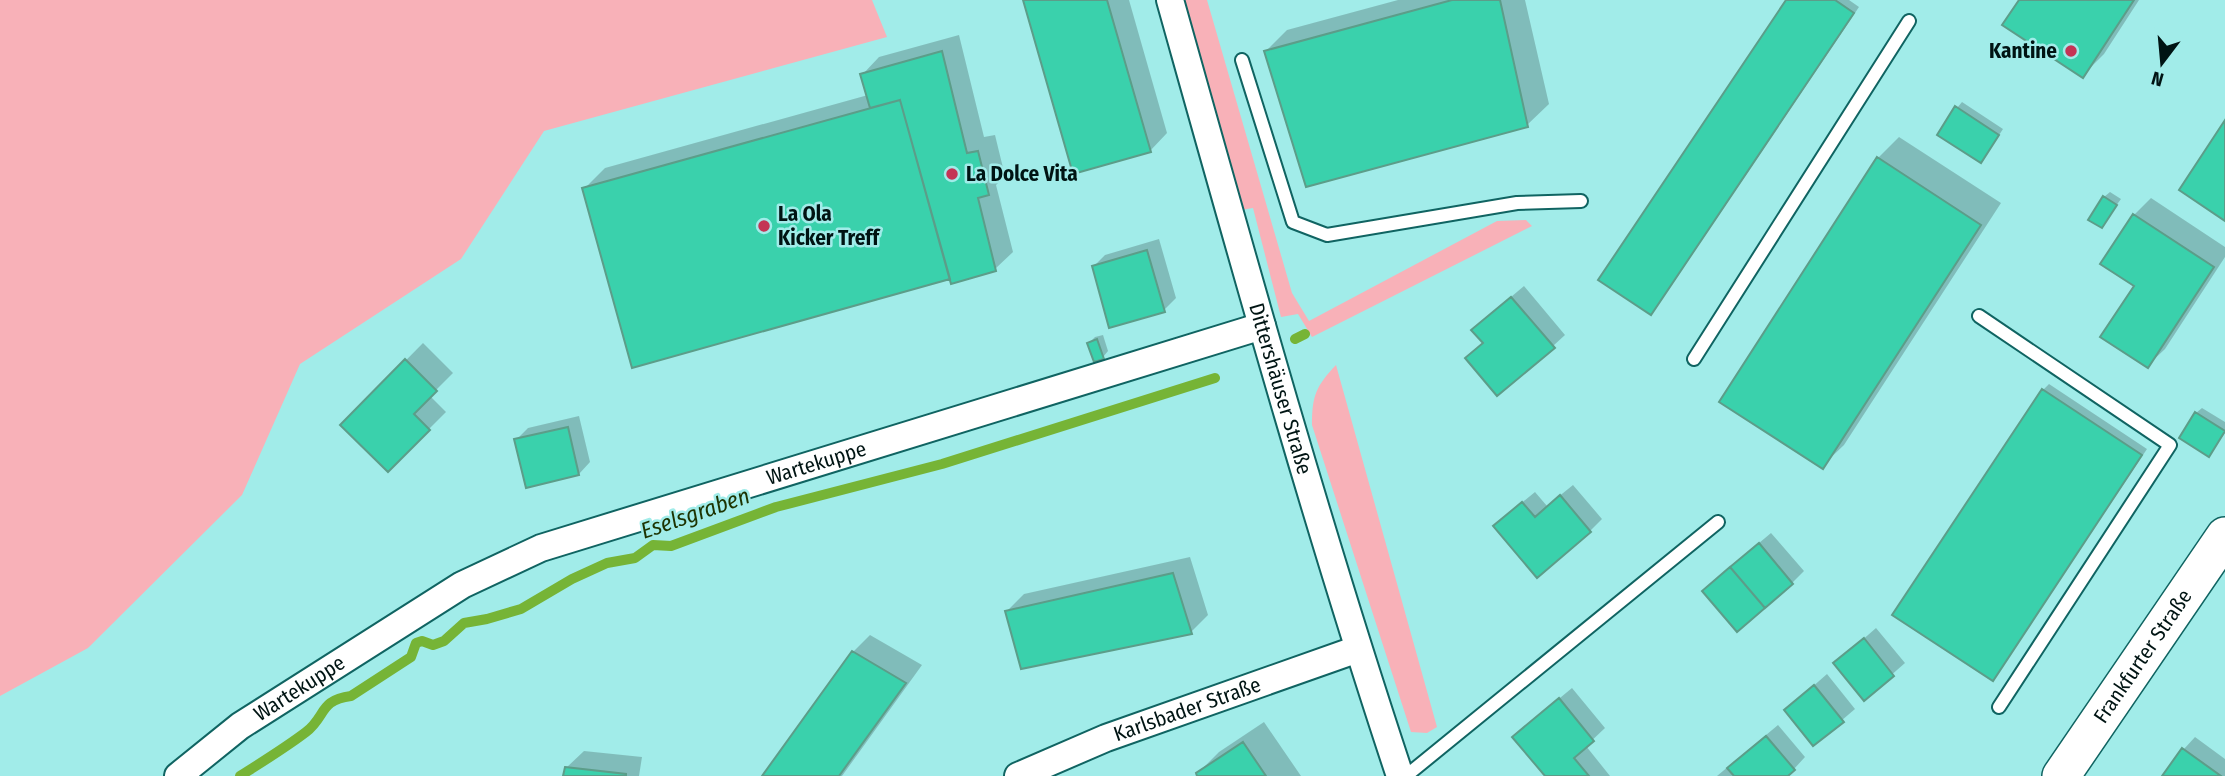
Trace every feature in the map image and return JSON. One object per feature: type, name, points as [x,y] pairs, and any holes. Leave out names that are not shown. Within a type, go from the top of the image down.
[{"type":"main road","name":"Frankfurter Straße","points":[[2061,776],[2225,536]]},
{"type":"street","name":"Dittershäuser Straße","points":[[1170,0],[1262,326],[1358,649],[1400,776]]},
{"type":"street","name":"Wartekuppe","points":[[178,776],[240,726],[450,593],[541,548],[1262,326]]},
{"type":"street","name":"Karlsbader Straße","points":[[1018,776],[1106,738],[1358,649]]},
{"type":"lane","points":[[1694,359],[1909,21]]},
{"type":"lane","points":[[1242,60],[1293,222],[1327,235],[1517,203],[1581,201]]},
{"type":"lane","points":[[1979,316],[2170,445],[1999,708]]},
{"type":"lane","points":[[1406,776],[1718,522]]},
{"type":"shaded area","points":[[0,0],[872,0],[887,37],[544,131],[461,259],[300,364],[242,495],[88,648],[0,696]]},
{"type":"shaded area","points":[[1185,0],[1207,0],[1292,293],[1309,321],[1497,221],[1526,220],[1532,226],[1312,337],[1298,314],[1281,317],[1253,208],[1241,210]]},
{"type":"shaded area","points":[[1336,365],[1437,727],[1427,733],[1411,732],[1312,425],[1316,392]]},
{"type":"building","points":[[1023,0],[1107,0],[1151,152],[1073,174]]},
{"type":"building","points":[[1452,0],[1500,0],[1528,127],[1306,187],[1264,51]]},
{"type":"building","points":[[1786,0],[1835,0],[1854,13],[1651,315],[1598,280]]},
{"type":"building","name":"Kantine","points":[[2019,0],[2134,0],[2083,78],[2002,25]]},
{"type":"building","name":"La Dolce Vita","points":[[942,51],[967,153],[978,151],[989,195],[978,198],[996,271],[951,284],[900,100],[870,108],[860,74]]},
{"type":"building","points":[[900,100],[950,279],[632,368],[582,188]]},
{"type":"building","points":[[1955,106],[1999,135],[1981,163],[1937,135]]},
{"type":"building","points":[[2225,120],[2225,221],[2179,190]]},
{"type":"building","points":[[1877,157],[1981,225],[1823,469],[1719,402]]},
{"type":"building","points":[[2103,196],[2117,205],[2102,228],[2088,220]]},
{"type":"building","points":[[2133,214],[2214,267],[2148,368],[2100,337],[2134,286],[2100,264]]},
{"type":"building","points":[[1147,250],[1165,312],[1109,328],[1092,266]]},
{"type":"building","points":[[1511,297],[1555,348],[1497,396],[1465,358],[1483,343],[1471,330]]},
{"type":"building","points":[[1097,339],[1104,359],[1094,362],[1087,343]]},
{"type":"building","points":[[405,359],[437,391],[414,414],[430,430],[388,472],[340,425]]},
{"type":"building","points":[[2042,389],[2142,455],[1993,681],[1892,615]]},
{"type":"building","points":[[2195,412],[2225,431],[2209,457],[2179,438]]},
{"type":"building","points":[[568,427],[579,475],[526,488],[514,439]]},
{"type":"building","points":[[1560,495],[1591,532],[1537,578],[1493,526],[1522,502],[1535,517]]},
{"type":"building","points":[[1759,543],[1793,584],[1765,608],[1730,567]]},
{"type":"building","points":[[1730,567],[1765,608],[1737,632],[1702,591]]},
{"type":"building","points":[[1173,573],[1192,634],[1021,669],[1005,611]]},
{"type":"building","points":[[1864,638],[1894,676],[1864,701],[1833,663]]},
{"type":"building","points":[[852,651],[906,683],[839,776],[762,776]]},
{"type":"building","points":[[1814,685],[1844,722],[1813,746],[1784,710]]},
{"type":"building","points":[[1559,698],[1594,741],[1574,758],[1589,776],[1545,776],[1512,737]]},
{"type":"building","points":[[1766,736],[1795,770],[1788,776],[1734,776],[1727,768]]},
{"type":"building","points":[[1243,742],[1266,776],[1197,776],[1196,773]]},
{"type":"building","points":[[2182,748],[2221,776],[2162,776]]},
{"type":"building","points":[[565,767],[626,774],[626,776],[563,776]]},
{"type":"waterway","points":[[1295,339],[1305,334]]},
{"type":"waterway","name":"Eselsgraben","points":[[240,776],[306,732],[333,701],[351,696],[411,657],[416,643],[422,641],[433,645],[444,641],[464,623],[521,609],[572,579],[607,563],[635,558],[653,545],[671,546],[776,507],[942,464],[1215,378]]},
{"type":"place","name":"Kantine","points":[[2071,51]]},
{"type":"place","name":"La Dolce Vita","points":[[952,174]]},
{"type":"place","name":"La Ola Kicker Treff","points":[[764,226]]}]
